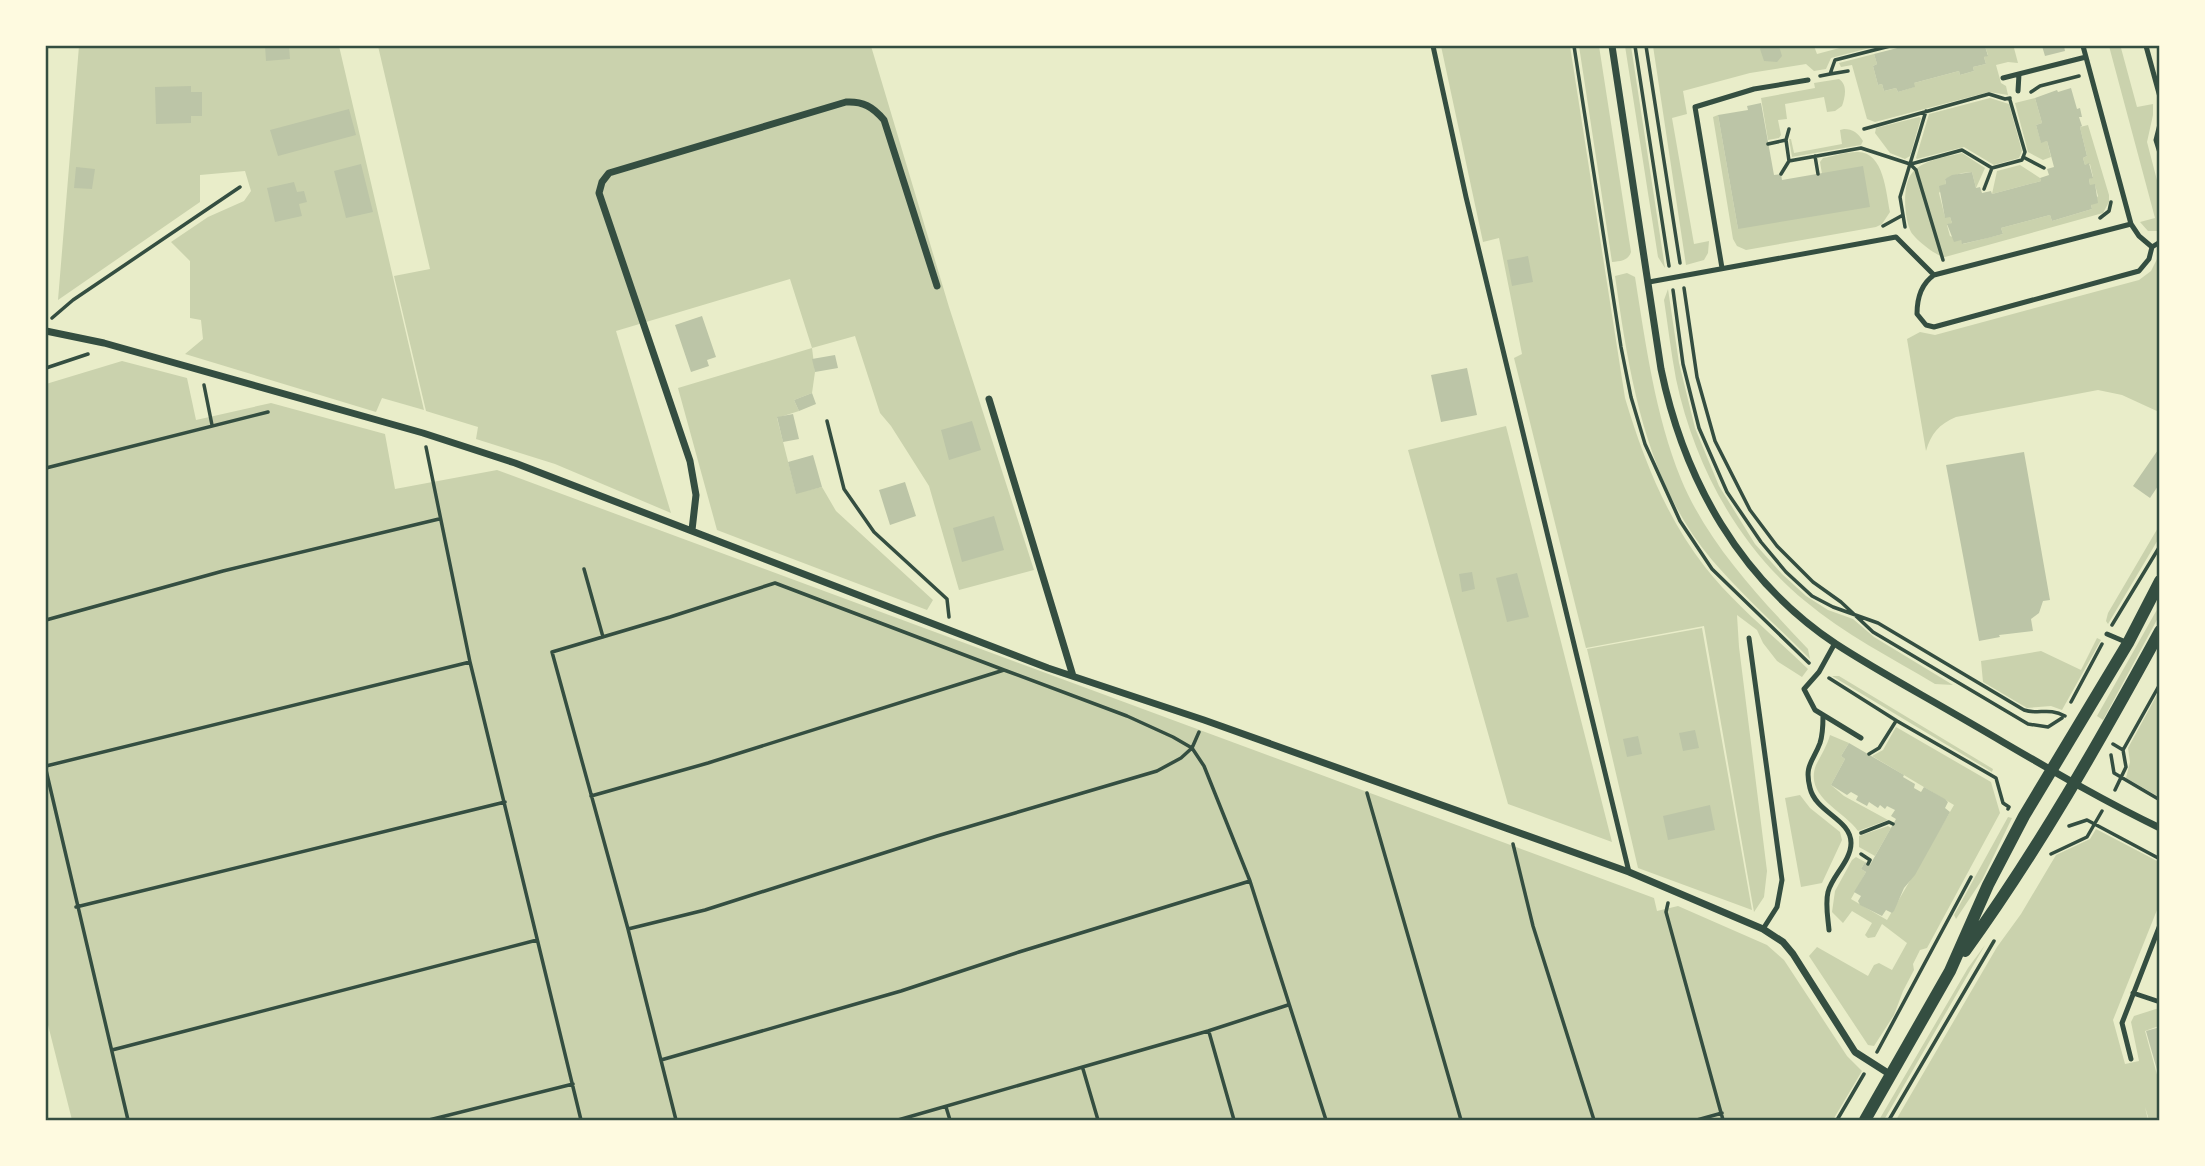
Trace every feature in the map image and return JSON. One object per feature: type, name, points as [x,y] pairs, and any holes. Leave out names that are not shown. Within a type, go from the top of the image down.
[{"type":"street","points":[[1612,46],[1661,369],[1670,410],[1699,487],[1721,526],[1748,562],[1802,618],[1835,643],[2052,770],[2160,828]]},
{"type":"street","points":[[692,530],[696,495],[690,461],[599,193],[602,182],[610,173],[846,102],[860,102],[875,109],[884,120],[937,286]]},
{"type":"street","points":[[46,331],[104,343],[423,433],[515,463],[1073,676],[1315,759],[1629,873],[1763,929],[1783,942],[1855,1052],[1891,1075]]},
{"type":"street","points":[[989,399],[1073,676]]},
{"type":"street","points":[[1865,1121],[1950,971],[1999,863],[2128,643],[2160,581]]},
{"type":"street","points":[[1950,971],[2006,893],[2045,827],[2076,783],[2160,631]]},
{"type":"lane","points":[[1433,46],[1466,197],[1629,873]]},
{"type":"lane","points":[[2082,46],[2131,224],[2151,247]]},
{"type":"lane","points":[[2146,46],[2160,97]]},
{"type":"lane","points":[[2003,78],[2086,57]]},
{"type":"lane","points":[[2019,74],[2019,93]]},
{"type":"lane","points":[[1722,268],[1695,107],[1754,89],[1808,80]]},
{"type":"lane","points":[[2160,124],[2156,140],[2160,153]]},
{"type":"lane","points":[[2131,224],[1934,275],[1922,289],[1917,314],[1926,325],[1934,327],[2139,271],[2149,259],[2151,247]]},
{"type":"lane","points":[[1649,282],[1896,237],[1934,275]]},
{"type":"lane","points":[[2151,247],[2160,242]]},
{"type":"lane","points":[[2107,634],[2128,643]]},
{"type":"lane","points":[[1749,638],[1782,880],[1777,907],[1763,929]]},
{"type":"lane","points":[[1835,643],[1819,672],[1804,689],[1810,705],[1861,738]]},
{"type":"lane","points":[[1824,716],[1823,734],[1809,763],[1807,776],[1815,802],[1843,824],[1850,837],[1848,853],[1828,892],[1826,911],[1829,930]]},
{"type":"lane","points":[[2132,1059],[2122,1023],[2160,925]]},
{"type":"lane","points":[[2133,993],[2160,1002]]},
{"type":"path","points":[[1635,46],[1690,396],[1699,428],[1727,492],[1761,542],[1786,572],[1812,596],[1833,607],[1878,623],[1966,676]]},
{"type":"path","points":[[1646,46],[1703,405],[1715,441],[1750,510],[1777,546],[1813,582],[1873,632],[2028,724],[2048,727],[2064,715],[2107,634],[2160,546]]},
{"type":"path","points":[[1830,74],[1848,71]]},
{"type":"path","points":[[2029,93],[2040,86],[2079,76]]},
{"type":"path","points":[[1864,128],[1989,94],[2005,99],[2019,93]]},
{"type":"path","points":[[1910,164],[1962,150],[1992,168],[2022,160],[2025,152],[2010,98]]},
{"type":"path","points":[[1911,237],[1905,227],[1900,197],[1926,111]]},
{"type":"path","points":[[1789,129],[1786,139],[1790,161]]},
{"type":"path","points":[[1768,144],[1786,139]]},
{"type":"path","points":[[1781,173],[1790,161],[1861,148],[1910,164],[1916,170],[1943,260]]},
{"type":"path","points":[[1815,156],[1818,174]]},
{"type":"path","points":[[2023,158],[2044,168]]},
{"type":"path","points":[[1984,189],[1992,168]]},
{"type":"path","points":[[46,324],[72,300],[240,187]]},
{"type":"path","points":[[2097,220],[2109,211],[2111,196]]},
{"type":"path","points":[[1878,228],[1903,215]]},
{"type":"path","points":[[1934,257],[1949,259]]},
{"type":"path","points":[[46,368],[87,356],[104,343]]},
{"type":"path","points":[[206,372],[204,386],[212,426]]},
{"type":"path","points":[[46,468],[268,412]]},
{"type":"path","points":[[827,421],[844,489],[874,532],[947,599],[950,629]]},
{"type":"path","points":[[423,433],[470,662],[581,1121]]},
{"type":"path","points":[[46,620],[223,571],[439,519]]},
{"type":"path","points":[[583,569],[603,637]]},
{"type":"path","points":[[676,1121],[628,929],[552,652],[775,583],[1127,716],[1192,748],[1204,766],[1250,881],[1326,1121]]},
{"type":"path","points":[[128,1121],[76,907],[46,768],[470,662]]},
{"type":"path","points":[[592,796],[708,763],[1004,670]]},
{"type":"path","points":[[1819,672],[1996,778],[2003,803],[2009,807],[2003,820]]},
{"type":"path","points":[[1870,754],[1880,748],[1897,721]]},
{"type":"path","points":[[628,929],[705,910],[937,836],[1157,771],[1181,758],[1192,748],[1199,730]]},
{"type":"path","points":[[2113,773],[2160,800]]},
{"type":"path","points":[[1367,792],[1461,1121]]},
{"type":"path","points":[[76,907],[505,802]]},
{"type":"path","points":[[2068,827],[2087,820],[2160,859]]},
{"type":"path","points":[[1850,837],[1889,822],[1893,824]]},
{"type":"path","points":[[1513,846],[1533,926],[1594,1121]]},
{"type":"path","points":[[1837,1121],[1977,867]]},
{"type":"path","points":[[662,1060],[901,991],[1250,881]]},
{"type":"path","points":[[1666,909],[1723,1121]]},
{"type":"path","points":[[1889,1121],[1996,938]]},
{"type":"path","points":[[112,1050],[537,940]]},
{"type":"path","points":[[898,1121],[1208,1031],[1288,1005]]},
{"type":"path","points":[[1208,1031],[1234,1121]]},
{"type":"path","points":[[1083,1068],[1098,1121]]},
{"type":"path","points":[[429,1121],[573,1084]]},
{"type":"path","points":[[946,1107],[950,1121]]},
{"type":"path","points":[[1698,1121],[1721,1113]]},
{"type":"green space","points":[[79,46],[339,46],[424,410],[382,398],[376,412],[185,354],[203,339],[201,320],[190,318],[190,261],[171,242],[208,217],[244,201],[251,191],[245,171],[200,175],[200,202],[58,300]]},
{"type":"green space","points":[[378,46],[871,46],[949,307],[1034,570],[959,590],[929,486],[880,413],[855,336],[812,348],[790,279],[616,331],[671,513],[555,464],[476,439],[478,427],[426,411],[394,276],[430,269]]},
{"type":"green space","points":[[1441,46],[1570,46],[1625,398],[1648,465],[1667,507],[1705,567],[1741,607],[1808,669],[1802,677],[1777,661],[1757,630],[1737,615],[1767,871],[1764,897],[1754,912],[1704,626],[1586,648],[1514,358],[1522,354],[1499,238],[1483,242]]},
{"type":"green space","points":[[1579,46],[1599,46],[1631,252],[1621,261],[1612,262]]},
{"type":"green space","points":[[1625,46],[1631,46],[1665,268],[1658,257]]},
{"type":"green space","points":[[1653,46],[1814,46],[1817,54],[1847,46],[1877,46],[1831,58],[1826,69],[1814,71],[1806,64],[1750,73],[1683,91],[1687,114],[1672,118],[1694,244],[1709,241],[1704,260],[1686,265]]},
{"type":"green space","points":[[1985,46],[2014,48],[2018,63],[1996,65],[2008,95],[1989,92],[1875,122],[1867,119],[1852,65],[1841,67],[1839,63],[1874,54],[1877,64],[1873,66],[1878,85],[1882,84],[1884,91],[1896,88],[1898,92],[1914,87],[1914,83],[1959,71],[1960,75],[1974,71],[1973,67],[1986,64],[1984,57],[1988,55]]},
{"type":"green space","points":[[2109,46],[2129,46],[2121,48],[2137,107],[2153,104],[2147,142],[2159,188],[2159,231],[2148,231],[2140,222],[2155,218]]},
{"type":"green space","points":[[1839,79],[1845,88],[1842,106],[1827,112],[1824,97],[1785,104],[1787,119],[1778,120],[1781,135],[1768,140],[1761,98],[1815,88],[1814,83]]},
{"type":"green space","points":[[1990,98],[2009,104],[2022,151],[2019,158],[1994,165],[1964,147],[1916,158],[1929,114]]},
{"type":"green space","points":[[2035,98],[2042,123],[2036,125],[2041,142],[2047,141],[2051,157],[2043,160],[2028,152],[2015,103]]},
{"type":"green space","points":[[1718,115],[1738,229],[1822,174],[1820,162],[1823,158],[1853,152],[1866,154],[1873,158],[1878,166],[1885,184],[1890,212],[1882,224],[1876,227],[1746,250],[1737,246],[1733,239],[1713,117]]},
{"type":"green space","points":[[1921,118],[1910,156],[1905,159],[1890,153],[1875,133],[1876,128]]},
{"type":"green space","points":[[2088,125],[2109,195],[2109,202],[2103,213],[1945,257],[1926,247],[1911,232],[1905,202],[1912,173],[1928,162],[1962,153],[1985,168],[1976,188],[1972,172],[1962,173],[1945,179],[1946,184],[1939,193],[1945,217],[1950,217],[1952,223],[1947,225],[1950,236],[1961,240],[1963,244],[2003,234],[2001,228],[2050,215],[2052,221],[2092,209],[2091,205],[2098,196],[2095,185],[2090,185],[2089,179],[2093,177],[2090,164],[2085,165],[2083,158],[2087,156],[2080,127]]},
{"type":"green space","points":[[1840,130],[1857,134],[1863,141],[1861,145],[1792,157],[1789,139],[1794,153],[1842,144]]},
{"type":"green space","points":[[2020,165],[2041,181],[1992,194],[1997,171]]},
{"type":"green space","points":[[2159,255],[2159,412],[2122,395],[2098,390],[1956,417],[1937,430],[1926,451],[1907,339],[1920,332],[1935,335],[2139,280],[2151,271]]},
{"type":"green space","points":[[1627,273],[1635,277],[1652,380],[1664,430],[1692,503],[1720,548],[1808,649],[1810,659],[1712,560],[1689,529],[1671,496],[1656,461],[1634,388],[1615,276]]},
{"type":"green space","points":[[1668,289],[1679,363],[1695,428],[1719,486],[1755,544],[1806,596],[1828,610],[1853,619],[1874,637],[1953,685],[1935,684],[1820,613],[1781,579],[1739,529],[1707,472],[1684,411],[1674,369],[1664,300]]},
{"type":"green space","points":[[812,348],[815,372],[812,393],[794,400],[799,411],[777,418],[796,493],[822,487],[836,511],[933,600],[927,610],[717,530],[678,388]]},
{"type":"green space","points":[[122,361],[187,378],[196,420],[271,403],[385,434],[395,489],[497,470],[1654,898],[1657,911],[1678,906],[1767,945],[1784,960],[1847,1056],[1862,1071],[1833,1120],[72,1120],[46,1017],[46,384]]},
{"type":"green space","points":[[1506,426],[1612,842],[1508,804],[1408,450]]},
{"type":"green space","points":[[2159,526],[2159,538],[2108,624],[2108,613]]},
{"type":"green space","points":[[2159,606],[2159,616],[2103,720],[2097,716]]},
{"type":"green space","points":[[1702,628],[1752,910],[1638,868],[1587,649]]},
{"type":"green space","points":[[2097,638],[2101,640],[2062,710],[2051,706],[2027,708],[1983,682],[1981,661],[2041,651],[2081,670]]},
{"type":"green space","points":[[1832,676],[1839,676],[1993,769],[1992,772]]},
{"type":"green space","points":[[2159,691],[2159,797],[2126,778],[2130,762],[2128,748]]},
{"type":"green space","points":[[1896,727],[1991,782],[2000,813],[1927,948],[1920,950],[1894,1015],[1874,1046],[1868,1045],[1809,956],[1817,947],[1868,976],[1874,965],[1879,963],[1892,970],[1907,943],[1882,924],[1875,937],[1868,938],[1865,935],[1872,923],[1852,911],[1843,923],[1832,912],[1835,891],[1856,857],[1865,862],[1861,869],[1866,872],[1851,899],[1887,920],[1954,805],[1872,756],[1883,750]]},
{"type":"green space","points":[[1830,735],[1849,743],[1841,756],[1845,759],[1831,785],[1844,796],[1888,820],[1858,831],[1820,794],[1815,786],[1814,776],[1816,765]]},
{"type":"green space","points":[[1800,795],[1810,808],[1840,832],[1842,840],[1822,883],[1801,887],[1785,798]]},
{"type":"green space","points":[[2008,817],[2012,818],[1982,880],[1956,919],[1954,915]]},
{"type":"green space","points":[[1888,826],[1891,828],[1875,856],[1859,847],[1859,836]]},
{"type":"green space","points":[[2096,829],[2159,862],[2159,905],[2113,1020],[2125,1064],[2139,1061],[2131,1022],[2134,1016],[2159,1008],[2159,1026],[2145,1031],[2159,1082],[2159,1120],[2149,1120],[2145,1107],[2148,1120],[1896,1120],[1997,947],[2021,914],[2056,855],[2090,839]]},
{"type":"green space","points":[[1985,945],[1884,1120],[1879,1120],[1968,968]]},
{"type":"building","points":[[265,46],[289,46],[290,59],[266,61]]},
{"type":"building","points":[[1762,46],[1779,46],[1782,56],[1777,62],[1764,61],[1760,49]]},
{"type":"building","points":[[1905,46],[1985,46],[1988,56],[1984,57],[1986,64],[1973,67],[1974,71],[1960,75],[1959,71],[1914,83],[1915,87],[1898,92],[1896,88],[1884,91],[1882,84],[1878,85],[1873,66],[1877,64],[1874,54]]},
{"type":"building","points":[[2042,46],[2064,46],[2065,51],[2045,56]]},
{"type":"building","points":[[191,86],[191,92],[202,92],[202,116],[191,116],[191,123],[156,124],[155,87]]},
{"type":"building","points":[[2071,88],[2082,117],[2079,117],[2080,127],[2087,156],[2083,158],[2085,165],[2089,163],[2093,178],[2089,179],[2090,185],[2095,184],[2098,203],[2091,205],[2092,209],[2052,221],[2050,215],[2001,228],[2003,234],[1962,244],[1961,240],[1954,242],[1947,224],[1952,223],[1950,217],[1945,218],[1939,186],[1946,184],[1945,179],[1952,175],[1972,172],[1976,188],[1980,187],[1982,193],[1991,191],[1992,194],[2041,181],[2040,178],[2049,175],[2047,169],[2054,167],[2047,141],[2041,143],[2036,125],[2042,123],[2035,98]]},
{"type":"building","points":[[1761,103],[1774,175],[1781,174],[1782,180],[1863,166],[1870,207],[1738,229],[1718,115],[1748,110],[1747,106]]},
{"type":"building","points":[[349,109],[356,135],[278,156],[270,130]]},
{"type":"building","points":[[361,164],[373,212],[346,218],[334,171]]},
{"type":"building","points":[[76,167],[95,169],[92,189],[74,188]]},
{"type":"building","points":[[294,182],[297,192],[304,191],[307,202],[299,204],[302,216],[275,222],[267,188]]},
{"type":"building","points":[[1528,256],[1533,282],[1512,286],[1507,260]]},
{"type":"building","points":[[702,316],[716,357],[707,360],[709,366],[691,372],[675,325]]},
{"type":"building","points":[[835,355],[838,368],[815,372],[812,359]]},
{"type":"building","points":[[1467,368],[1477,415],[1441,422],[1431,375]]},
{"type":"building","points":[[812,393],[816,404],[799,411],[794,400]]},
{"type":"building","points":[[793,414],[799,439],[783,442],[777,417]]},
{"type":"building","points":[[972,421],[981,450],[949,460],[941,430]]},
{"type":"building","points":[[2160,447],[2160,483],[2150,498],[2133,486]]},
{"type":"building","points":[[2024,452],[2050,600],[2043,601],[2039,613],[2031,619],[2033,631],[1999,635],[2000,637],[1979,641],[1946,465]]},
{"type":"building","points":[[813,455],[822,487],[796,494],[788,462]]},
{"type":"building","points":[[905,482],[916,516],[890,525],[879,490]]},
{"type":"building","points":[[994,516],[1004,550],[962,562],[953,528]]},
{"type":"building","points":[[1472,572],[1475,589],[1462,592],[1459,574]]},
{"type":"building","points":[[1517,573],[1529,617],[1507,622],[1496,578]]},
{"type":"building","points":[[1695,730],[1699,748],[1683,751],[1679,733]]},
{"type":"building","points":[[1638,736],[1642,754],[1627,757],[1623,739]]},
{"type":"building","points":[[1849,743],[1904,775],[1903,777],[1915,784],[1914,788],[1921,792],[1924,787],[1945,799],[1948,802],[1945,808],[1950,812],[1915,875],[1904,888],[1894,911],[1892,913],[1886,910],[1882,916],[1860,905],[1858,901],[1861,896],[1854,892],[1866,872],[1861,869],[1865,862],[1870,865],[1896,819],[1891,816],[1895,810],[1887,806],[1885,809],[1880,805],[1878,808],[1869,802],[1867,806],[1856,800],[1858,796],[1851,792],[1847,795],[1831,785],[1845,759],[1841,756]]},
{"type":"building","points":[[1710,805],[1715,830],[1668,840],[1663,816]]},
{"type":"building","points":[[2160,1027],[2160,1076],[2159,1077],[2146,1031]]}]
